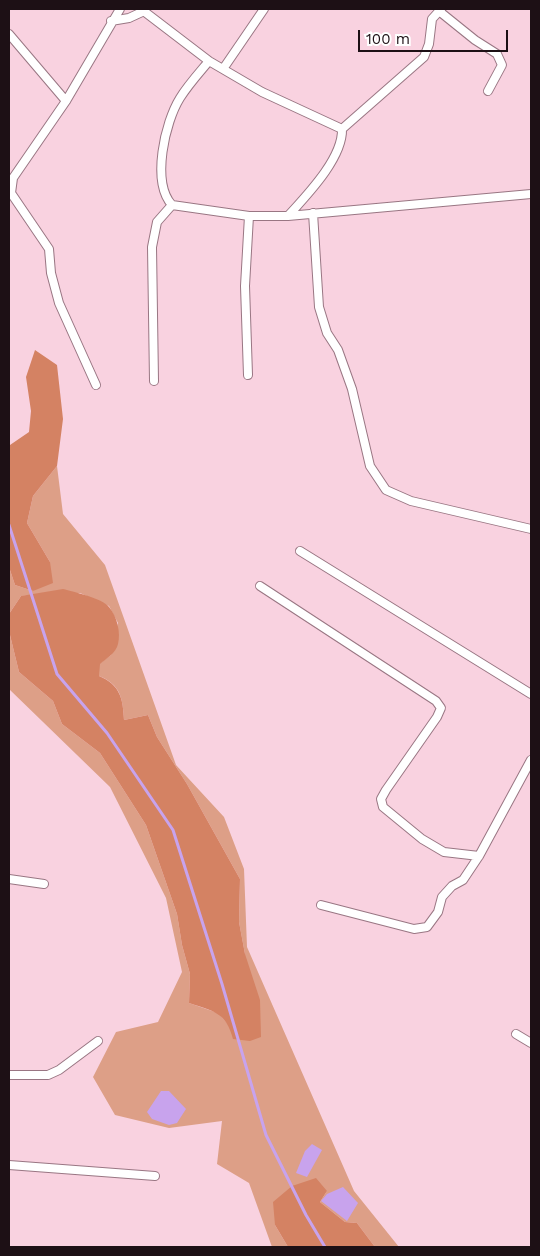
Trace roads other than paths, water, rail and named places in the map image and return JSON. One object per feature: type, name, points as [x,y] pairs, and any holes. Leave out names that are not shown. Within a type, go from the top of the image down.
[{"type":"street","points":[[96,385],[59,303],[51,273],[49,249],[11,193],[13,178],[66,101],[111,21],[120,9]]},
{"type":"street","points":[[223,69],[264,9]]},
{"type":"street","points":[[111,21],[129,18],[142,10],[209,61],[262,92],[342,130]]},
{"type":"street","points":[[288,216],[327,167],[342,140],[342,130],[424,57],[429,44],[432,19],[440,10],[475,40],[497,54],[501,60],[502,65],[488,91]]},
{"type":"street","points":[[9,34],[66,101]]},
{"type":"street","points":[[209,61],[179,99],[168,129],[161,178],[165,197],[172,205],[249,216],[288,216],[531,194]]},
{"type":"street","points":[[154,381],[152,247],[156,222],[172,205]]},
{"type":"street","points":[[312,213],[319,307],[327,333],[338,350],[352,389],[370,466],[386,490],[411,501],[531,528]]},
{"type":"street","points":[[248,375],[245,286],[249,216]]},
{"type":"street","points":[[300,551],[531,694]]},
{"type":"street","points":[[260,586],[436,701],[441,708],[437,717],[386,790],[381,799],[383,807],[422,839],[444,852],[480,856]]},
{"type":"street","points":[[321,905],[414,928],[427,927],[438,912],[442,897],[452,886],[463,880],[480,856],[531,760]]},
{"type":"street","points":[[9,879],[44,884]]},
{"type":"street","points":[[516,1034],[531,1043]]},
{"type":"street","points":[[9,1075],[48,1075],[59,1070],[98,1041]]},
{"type":"street","points":[[9,1165],[155,1176]]},
{"type":"waterway","points":[[9,525],[57,674],[107,733],[173,830],[222,984],[266,1135],[306,1215],[325,1247]]}]
